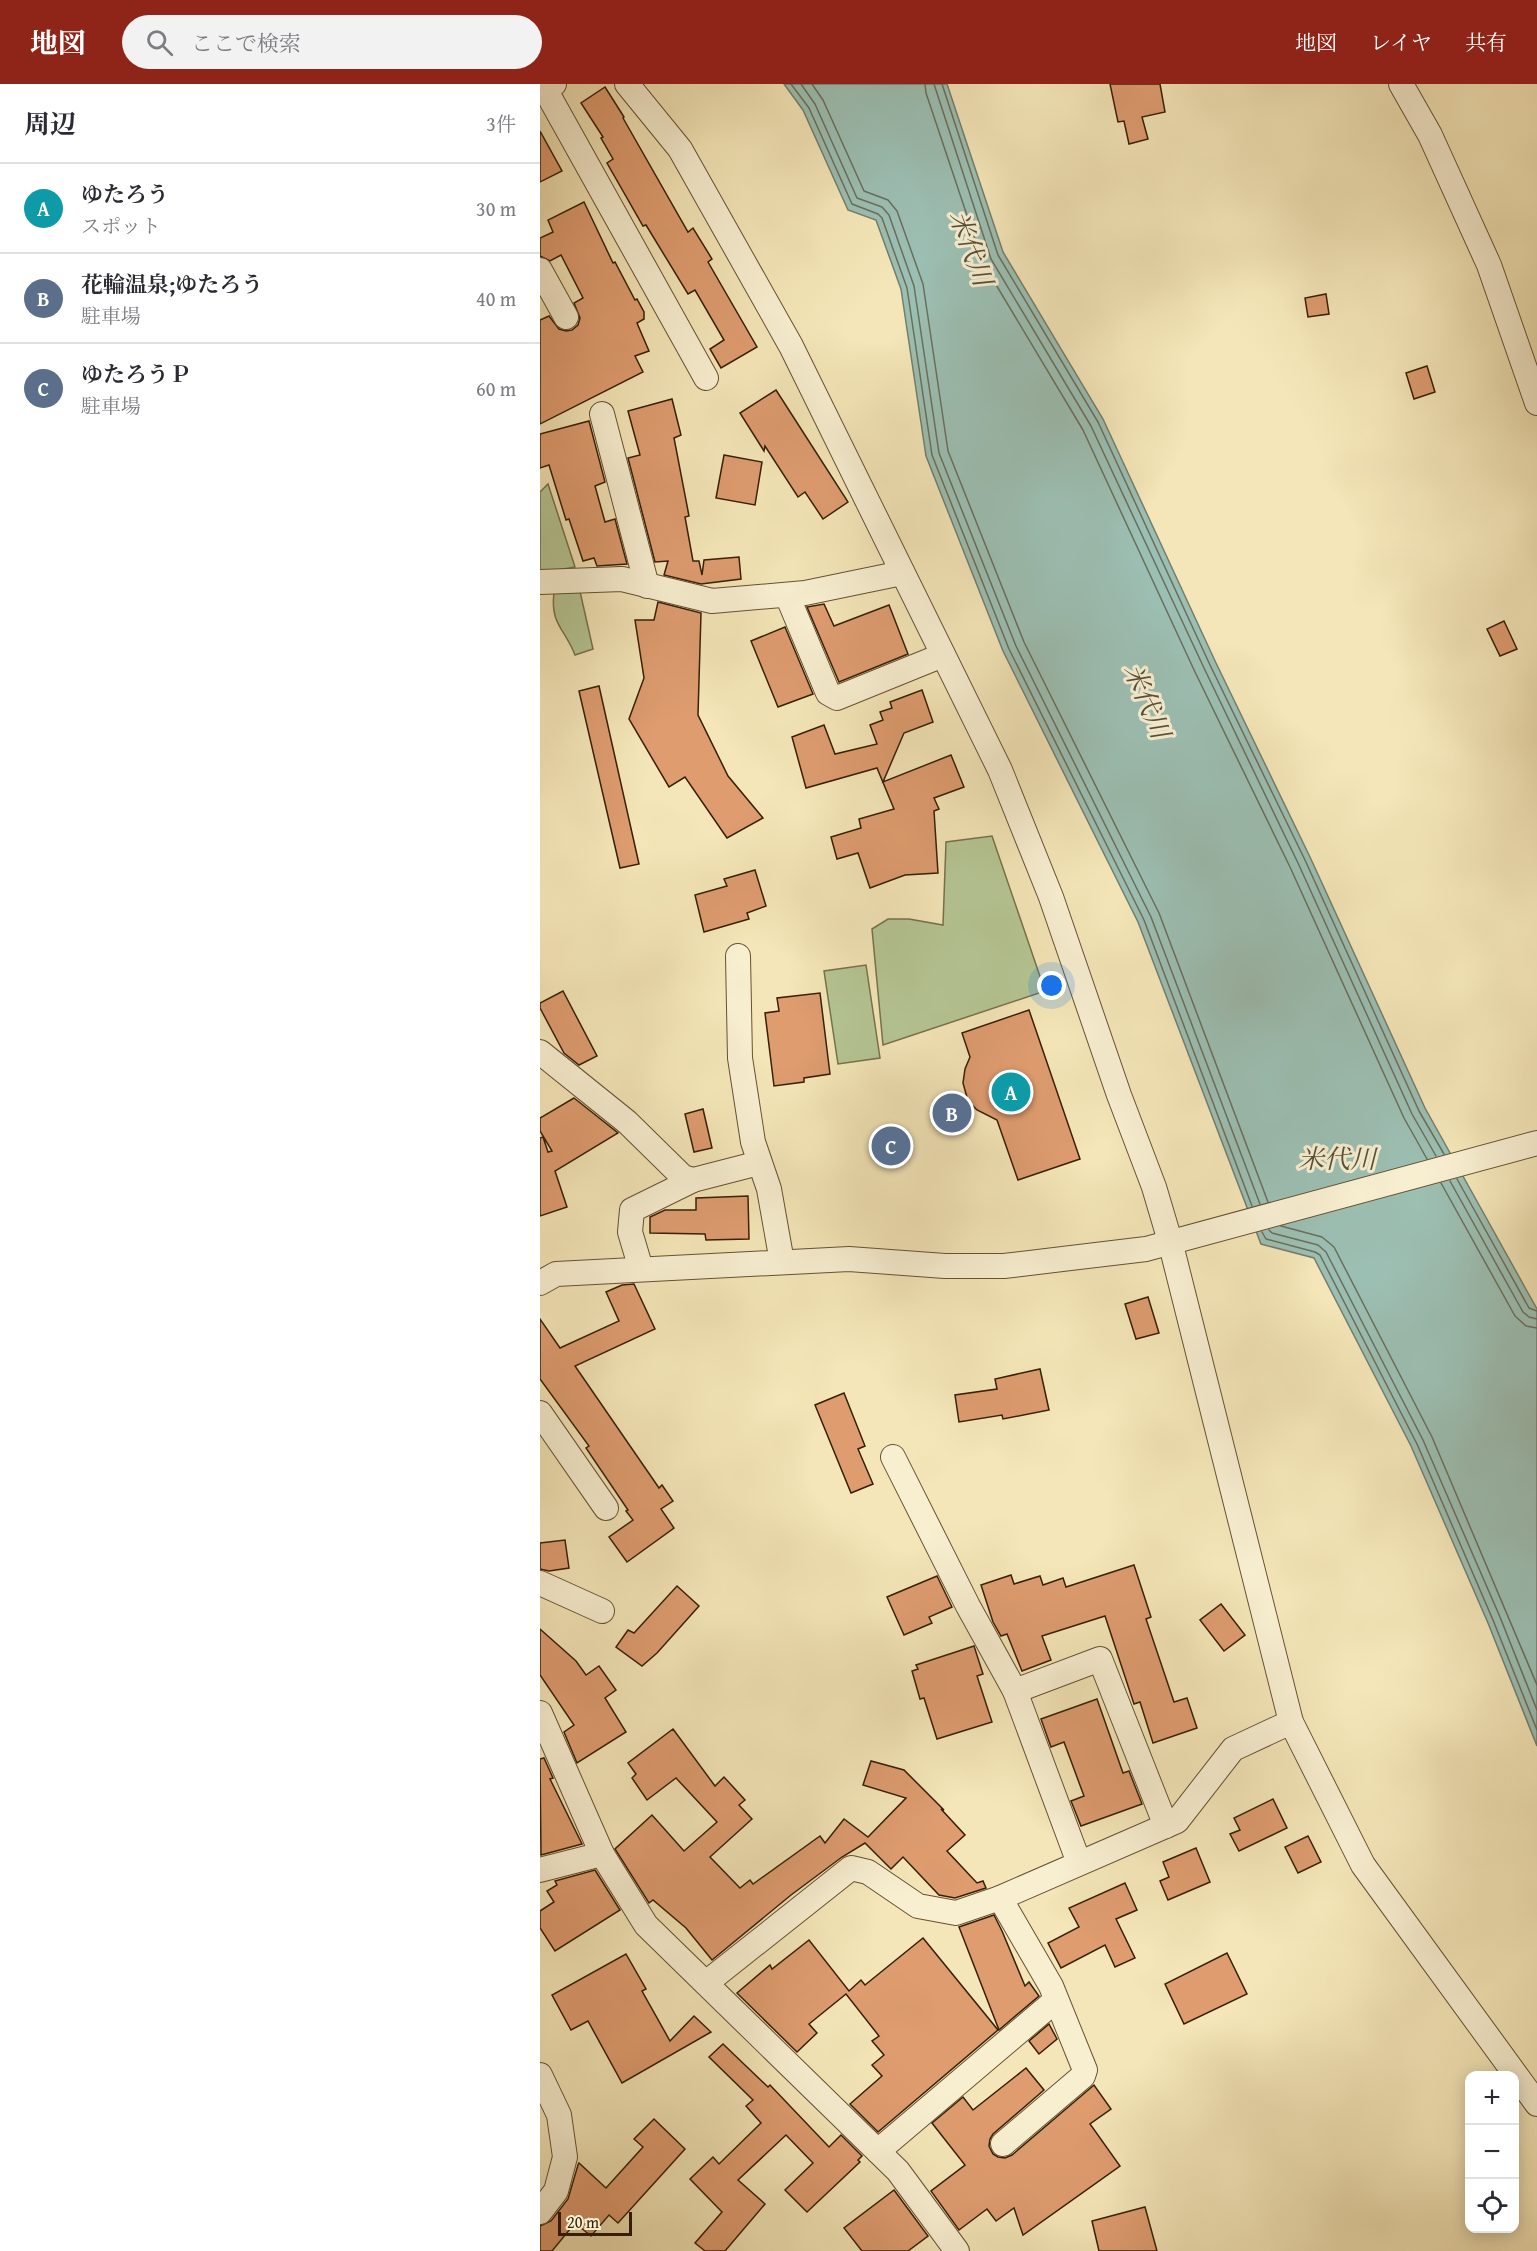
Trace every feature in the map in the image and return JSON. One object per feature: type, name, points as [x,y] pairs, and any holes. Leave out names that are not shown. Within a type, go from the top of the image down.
[{"type":"street","points":[[554,84],[545,89],[706,378]]},
{"type":"street","points":[[627,84],[680,149],[791,346],[1000,770],[1051,897],[1119,1095],[1154,1187],[1170,1241],[1291,1722],[1363,1865],[1537,2104]]},
{"type":"street","points":[[1401,84],[1430,135],[1489,265],[1537,403]]},
{"type":"street","points":[[540,270],[566,317]]},
{"type":"street","points":[[602,414],[647,586]]},
{"type":"street","points":[[540,582],[622,579],[712,601],[805,593],[902,573]]},
{"type":"street","points":[[787,595],[828,693],[837,698],[943,655]]},
{"type":"street","points":[[738,956],[740,1059],[753,1142],[769,1189],[782,1262]]},
{"type":"street","points":[[540,1052],[627,1122],[683,1177],[693,1180]]},
{"type":"street","points":[[540,1283],[556,1274],[849,1259],[945,1266],[1004,1266],[1146,1249],[1529,1145]]},
{"type":"street","points":[[641,1269],[630,1232],[632,1210],[693,1180],[759,1163]]},
{"type":"street","points":[[540,1413],[606,1508]]},
{"type":"street","points":[[893,1457],[968,1606],[1015,1691],[1079,1863]]},
{"type":"street","points":[[540,1583],[602,1611]]},
{"type":"street","points":[[1015,1691],[1100,1659],[1166,1826]]},
{"type":"street","points":[[540,1713],[602,1854],[646,1925],[878,2151],[897,2171],[957,2251]]},
{"type":"street","points":[[706,1983],[851,1868],[868,1872],[918,1906],[956,1913],[1000,1898],[1177,1821],[1233,1749],[1291,1722]]},
{"type":"street","points":[[540,1870],[602,1854]]},
{"type":"street","points":[[1000,1898],[1051,1986],[1085,2070],[1083,2076],[1003,2144]]},
{"type":"street","points":[[878,2151],[1056,2000]]},
{"type":"street","points":[[540,2075],[559,2115],[565,2157],[556,2191],[540,2212]]},
{"type":"green space","points":[[548,484],[575,567],[540,573],[540,492]]},
{"type":"green space","points":[[579,587],[593,649],[575,655],[556,619],[553,603],[554,593]]},
{"type":"green space","points":[[992,836],[1045,991],[883,1045],[872,929],[888,919],[909,919],[943,925],[946,842]]},
{"type":"green space","points":[[866,965],[880,1058],[838,1064],[824,971]]},
{"type":"water","name":"米代川","points":[[784,84],[947,84],[1003,252],[1103,419],[1216,663],[1310,857],[1425,1108],[1537,1309],[1537,1746],[1488,1623],[1411,1446],[1314,1258],[1261,1244],[1138,922],[1003,651],[926,456],[901,289],[876,220],[848,210],[803,110]]},
{"type":"building","points":[[1110,84],[1160,84],[1165,112],[1142,117],[1148,139],[1129,144],[1124,121],[1118,122]]},
{"type":"building","points":[[605,87],[688,232],[693,228],[712,259],[708,262],[757,347],[721,368],[710,349],[724,340],[695,290],[688,294],[646,225],[643,226],[607,163],[613,159],[601,138],[603,137],[581,103]]},
{"type":"building","points":[[540,131],[562,171],[540,182]]},
{"type":"building","points":[[584,202],[613,263],[615,262],[644,312],[644,319],[637,323],[649,351],[635,356],[643,372],[540,424],[540,320],[549,316],[559,329],[572,330],[578,325],[580,318],[574,303],[583,298],[561,255],[550,261],[540,256],[540,238],[553,232],[548,220]]},
{"type":"building","points":[[1326,294],[1329,314],[1308,317],[1305,298]]},
{"type":"building","points":[[1427,366],[1435,392],[1414,399],[1406,373]]},
{"type":"building","points":[[776,390],[848,502],[823,519],[805,492],[798,497],[765,446],[764,451],[740,413]]},
{"type":"building","points":[[672,399],[681,435],[674,438],[689,516],[685,517],[693,561],[699,561],[702,575],[704,560],[739,557],[741,579],[701,584],[664,575],[668,561],[655,562],[628,458],[640,455],[628,411]]},
{"type":"building","points":[[589,421],[605,482],[595,486],[605,522],[615,519],[627,564],[597,566],[594,558],[583,561],[569,519],[566,520],[549,465],[540,468],[540,434]]},
{"type":"building","points":[[724,455],[762,462],[755,505],[716,498]]},
{"type":"building","points":[[658,602],[701,613],[698,715],[728,776],[763,818],[727,838],[685,777],[669,787],[629,719],[644,678],[635,620],[654,620]]},
{"type":"building","points":[[824,604],[834,626],[889,605],[908,654],[839,682],[807,607]]},
{"type":"building","points":[[1504,621],[1517,649],[1500,656],[1487,629]]},
{"type":"building","points":[[785,627],[813,694],[778,707],[751,641]]},
{"type":"building","points":[[599,686],[639,864],[620,868],[579,691]]},
{"type":"building","points":[[922,690],[933,722],[904,733],[883,782],[951,755],[964,787],[934,798],[939,809],[934,811],[938,873],[905,875],[870,888],[858,853],[837,859],[831,837],[861,828],[859,819],[894,809],[877,768],[806,788],[792,737],[824,725],[835,754],[877,744],[870,725],[883,720],[880,712],[892,708],[890,702]]},
{"type":"building","points":[[755,870],[766,906],[747,913],[749,919],[704,932],[695,895],[727,886],[724,879]]},
{"type":"building","points":[[563,991],[597,1056],[579,1065],[564,1053],[540,1008],[540,1003]]},
{"type":"building","points":[[820,993],[830,1074],[804,1078],[804,1082],[774,1086],[765,1013],[779,1011],[777,998]]},
{"type":"building","points":[[1029,1010],[1080,1159],[1018,1180],[997,1120],[977,1110],[968,1101],[963,1083],[970,1057],[962,1033]]},
{"type":"building","points":[[574,1098],[618,1133],[555,1171],[567,1207],[540,1216],[540,1138],[543,1137],[548,1152],[552,1151],[540,1131],[540,1118]]},
{"type":"building","points":[[703,1109],[712,1148],[694,1152],[685,1114]]},
{"type":"building","points":[[748,1196],[749,1239],[706,1240],[705,1234],[650,1233],[650,1217],[665,1210],[696,1210],[696,1198]]},
{"type":"building","points":[[634,1284],[655,1329],[575,1366],[659,1488],[662,1485],[673,1501],[661,1509],[674,1528],[627,1562],[609,1537],[633,1520],[586,1448],[589,1446],[540,1379],[540,1319],[560,1348],[619,1321],[606,1292],[622,1285]]},
{"type":"building","points":[[1148,1297],[1159,1333],[1136,1339],[1125,1304]]},
{"type":"building","points":[[1040,1369],[1049,1410],[1003,1419],[1002,1415],[959,1422],[955,1395],[997,1389],[995,1379]]},
{"type":"building","points":[[844,1393],[865,1446],[858,1449],[873,1484],[851,1493],[815,1405]]},
{"type":"building","points":[[565,1540],[569,1568],[549,1571],[540,1569],[540,1543]]},
{"type":"building","points":[[1134,1565],[1151,1617],[1146,1619],[1174,1702],[1187,1698],[1197,1728],[1153,1743],[1140,1702],[1134,1704],[1105,1616],[1042,1636],[1051,1660],[1022,1671],[1007,1634],[1001,1636],[993,1622],[981,1585],[1011,1575],[1014,1584],[1040,1576],[1043,1585],[1063,1578],[1066,1587]]},
{"type":"building","points":[[937,1576],[952,1607],[929,1617],[932,1623],[904,1635],[887,1597]]},
{"type":"building","points":[[677,1586],[699,1606],[657,1653],[642,1666],[616,1647],[628,1630],[634,1633]]},
{"type":"building","points":[[1221,1604],[1245,1635],[1224,1651],[1200,1620]]},
{"type":"building","points":[[540,1629],[576,1661],[586,1675],[599,1666],[616,1690],[605,1698],[626,1732],[577,1763],[564,1732],[574,1725],[540,1675]]},
{"type":"building","points":[[974,1646],[983,1674],[977,1676],[992,1722],[937,1739],[924,1698],[920,1699],[912,1671],[918,1669],[916,1665]]},
{"type":"building","points":[[1097,1699],[1123,1773],[1129,1771],[1142,1804],[1081,1826],[1071,1801],[1084,1796],[1064,1742],[1051,1747],[1041,1719]]},
{"type":"building","points":[[673,1729],[715,1786],[724,1777],[745,1800],[739,1805],[752,1819],[710,1857],[740,1888],[750,1880],[753,1884],[820,1836],[825,1843],[844,1819],[868,1837],[906,1798],[863,1785],[871,1761],[904,1770],[944,1810],[941,1809],[965,1835],[947,1851],[977,1883],[983,1881],[986,1888],[955,1898],[939,1895],[903,1857],[891,1869],[865,1843],[791,1895],[712,1960],[686,1928],[653,1900],[649,1903],[615,1849],[652,1815],[684,1851],[717,1822],[676,1778],[647,1800],[632,1778],[636,1774],[628,1763]]},
{"type":"building","points":[[544,1758],[553,1778],[550,1779],[582,1844],[541,1855],[540,1759]]},
{"type":"building","points":[[1273,1799],[1287,1828],[1239,1851],[1230,1834],[1240,1830],[1234,1818]]},
{"type":"building","points":[[1308,1836],[1321,1862],[1298,1873],[1285,1847]]},
{"type":"building","points":[[1196,1848],[1210,1882],[1168,1900],[1160,1881],[1169,1877],[1163,1862]]},
{"type":"building","points":[[595,1870],[620,1910],[555,1951],[540,1928],[540,1911],[554,1902],[547,1891],[557,1885],[555,1881]]},
{"type":"building","points":[[1125,1883],[1137,1910],[1116,1919],[1135,1958],[1115,1967],[1105,1945],[1061,1968],[1048,1943],[1079,1927],[1069,1908]]},
{"type":"building","points":[[994,1915],[1025,1986],[1029,1982],[1039,1996],[999,2030],[959,1927]]},
{"type":"building","points":[[923,1938],[998,2030],[878,2132],[850,2104],[882,2076],[872,2065],[884,2055],[872,2041],[879,2036],[846,1994],[809,2024],[817,2033],[797,2052],[737,1993],[770,1965],[772,1969],[809,1940],[849,1991],[861,1980],[865,1985]]},
{"type":"building","points":[[1227,1953],[1247,1994],[1184,2024],[1165,1984]]},
{"type":"building","points":[[626,1954],[646,1989],[642,1991],[670,2041],[694,2016],[711,2032],[622,2083],[588,2021],[571,2030],[552,1995]]},
{"type":"building","points":[[1049,2024],[1057,2039],[1039,2054],[1029,2041]]},
{"type":"building","points":[[723,2044],[768,2087],[770,2085],[829,2147],[841,2135],[862,2156],[858,2160],[860,2162],[807,2212],[785,2190],[813,2163],[786,2135],[738,2180],[765,2204],[725,2251],[705,2251],[695,2243],[722,2212],[690,2179],[713,2157],[719,2164],[761,2123],[746,2106],[753,2100],[709,2057]]},
{"type":"building","points":[[1026,2068],[1044,2090],[993,2134],[989,2146],[993,2154],[1005,2158],[1012,2155],[1094,2085],[1111,2109],[1090,2124],[1120,2166],[1023,2235],[1014,2208],[996,2221],[987,2209],[959,2230],[931,2191],[965,2165],[932,2123],[963,2097],[973,2110]]},
{"type":"building","points":[[654,2119],[685,2149],[618,2223],[609,2215],[591,2236],[575,2223],[552,2251],[540,2251],[540,2226],[551,2221],[568,2199],[579,2163],[606,2188],[643,2147],[634,2139]]},
{"type":"building","points":[[894,2190],[928,2236],[908,2251],[862,2251],[844,2228]]},
{"type":"building","points":[[1145,2207],[1157,2251],[1099,2251],[1092,2221]]},
{"type":"place","name":"ゆたろう","points":[[1011,1092]]},
{"type":"place","name":"花輪温泉;ゆたろう","points":[[952,1113]]},
{"type":"place","name":"ゆたろうＰ","points":[[891,1146]]}]
